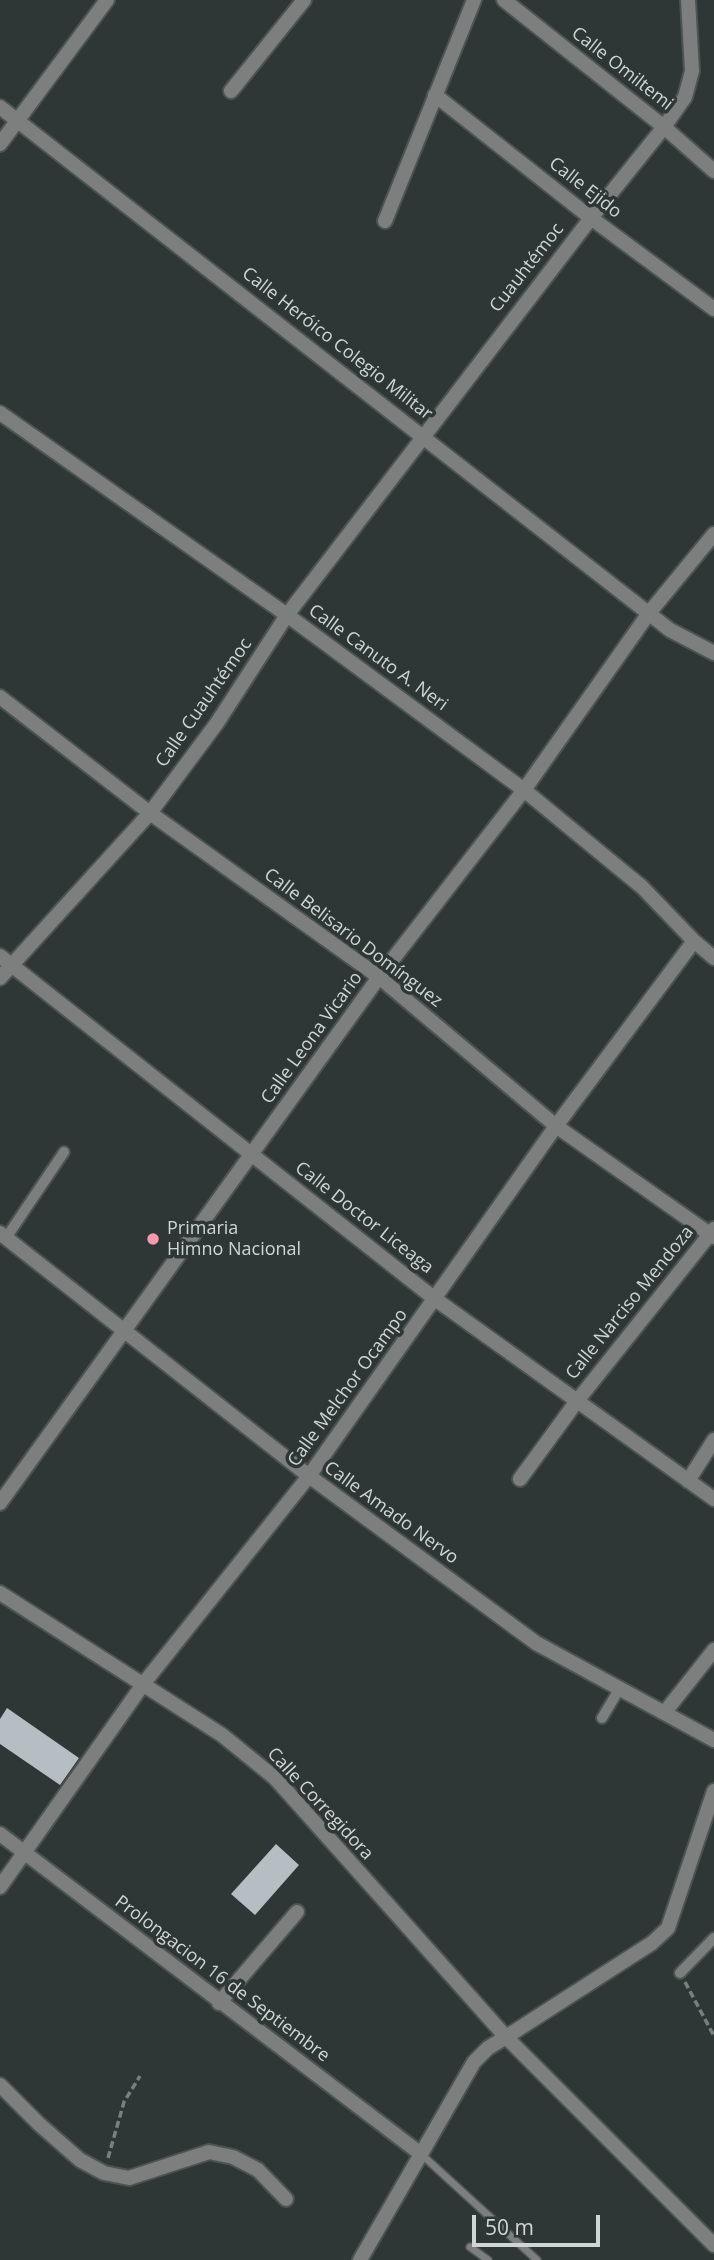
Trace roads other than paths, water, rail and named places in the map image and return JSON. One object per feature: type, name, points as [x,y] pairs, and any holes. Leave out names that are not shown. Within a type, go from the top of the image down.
[{"type":"street","points":[[0,145],[107,0]]},
{"type":"street","points":[[231,91],[304,0]]},
{"type":"street","points":[[386,221],[474,0]]},
{"type":"street","name":"Calle Omiltemi","points":[[504,0],[664,127],[714,171]]},
{"type":"street","name":"Cuauhtémoc","points":[[423,435],[664,127],[684,97],[692,71],[688,0]]},
{"type":"street","name":"Calle Ejido","points":[[435,95],[591,218],[714,309]]},
{"type":"street","name":"Calle Heróico Colegio Militar","points":[[0,107],[670,630],[714,653]]},
{"type":"street","name":"Calle Canuto A. Neri","points":[[0,413],[287,615],[524,790],[642,887],[714,958]]},
{"type":"street","name":"Calle Cuauhtémoc","points":[[0,978],[5,961],[150,813],[217,723],[287,615],[423,435]]},
{"type":"street","name":"Calle Leona Vicario","points":[[0,1503],[379,977],[524,790],[649,613],[714,534]]},
{"type":"street","name":"Calle Belisario Domínguez","points":[[0,697],[150,813],[379,977],[556,1126],[713,1233]]},
{"type":"street","name":"Calle Melchor Ocampo","points":[[0,1887],[144,1683],[309,1476],[556,1126],[694,941]]},
{"type":"street","name":"Calle Doctor Liceaga","points":[[5,961],[435,1299],[714,1499]]},
{"type":"street","points":[[2,1239],[64,1152]]},
{"type":"street","name":"Calle Narciso Mendoza","points":[[520,1479],[577,1401],[713,1233]]},
{"type":"street","name":"Calle Amado Nervo","points":[[2,1239],[124,1329],[309,1476],[536,1643],[714,1740]]},
{"type":"street","points":[[688,1481],[714,1440]]},
{"type":"street","name":"Calle Corregidora","points":[[0,1593],[222,1735],[275,1778],[506,2037],[714,2245]]},
{"type":"street","points":[[665,1712],[714,1650]]},
{"type":"street","points":[[602,1718],[620,1688]]},
{"type":"street","points":[[360,2260],[474,2062],[488,2048],[652,1943],[668,1928],[714,1791]]},
{"type":"street","name":"Prolongacion 16 de Septiembre","points":[[0,1834],[421,2154]]},
{"type":"street","points":[[219,2003],[297,1912]]},
{"type":"street","points":[[680,1973],[714,1938]]},
{"type":"street","points":[[0,2085],[80,2160],[104,2173],[129,2178],[209,2152],[233,2157],[258,2170],[286,2199]]},
{"type":"lane","points":[[421,2154],[537,2260]]},
{"type":"lane","points":[[470,2247],[488,2260]]},
{"type":"place","name":"Primaria Himno Nacional","points":[[153,1239]]}]
